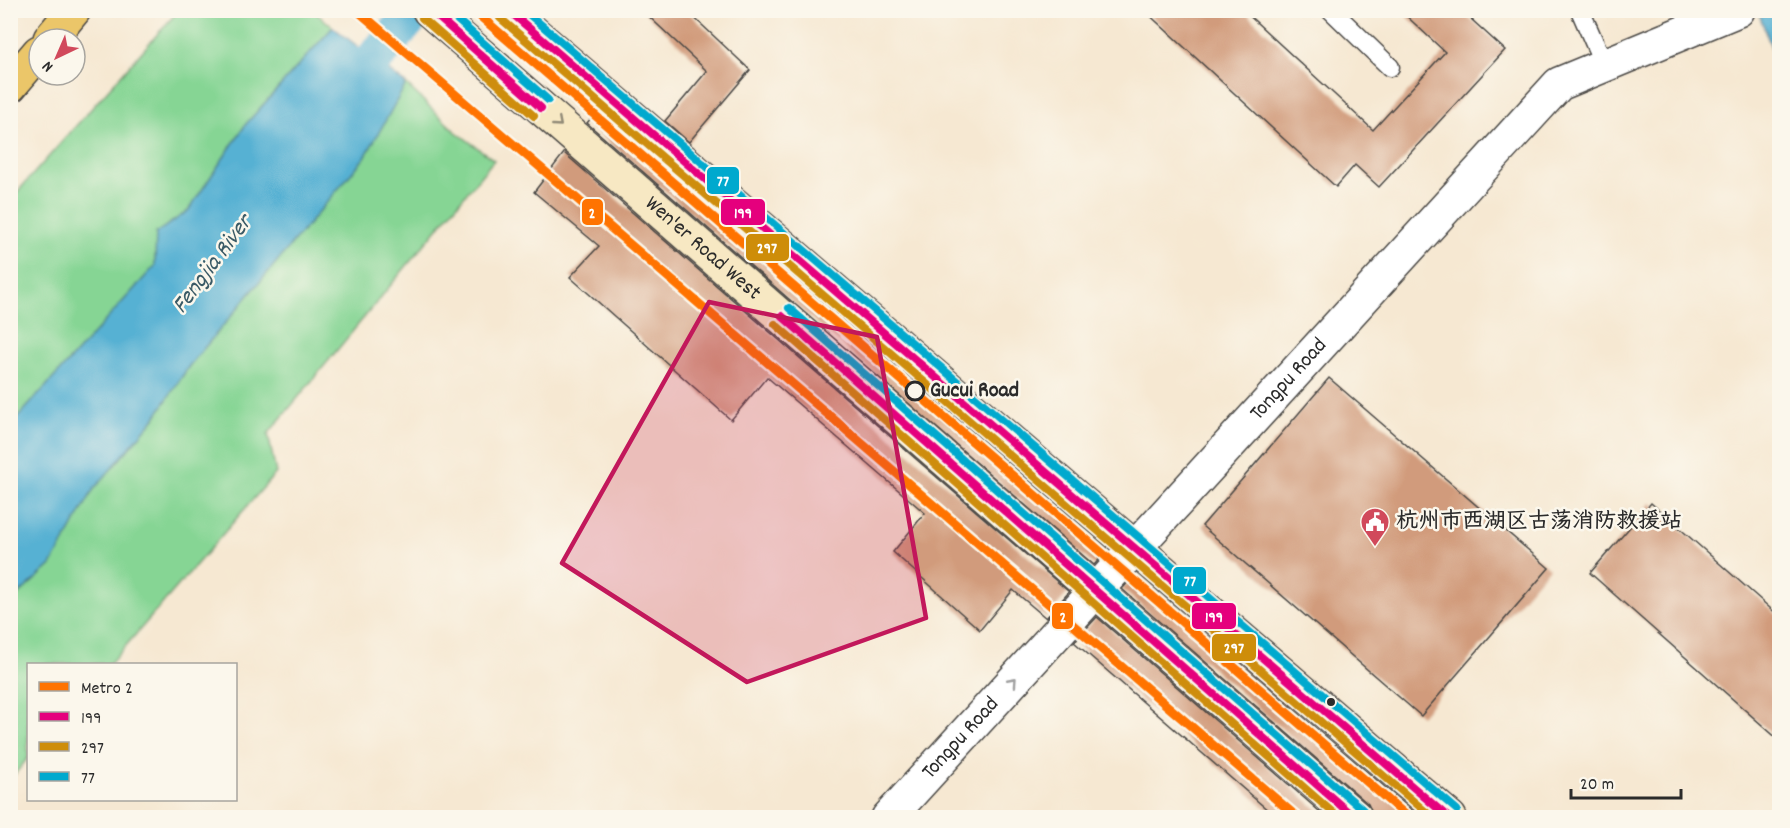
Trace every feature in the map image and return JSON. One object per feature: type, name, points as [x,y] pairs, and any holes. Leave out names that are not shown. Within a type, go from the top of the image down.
[{"type":"main road","points":[[60,27],[74,10]]},
{"type":"main road","name":"Wen'er Road West","points":[[429,10],[1356,818]]},
{"type":"main road","points":[[507,10],[539,40],[1450,818]]},
{"type":"main road","points":[[10,86],[27,66]]},
{"type":"street","name":"Tongpu Road","points":[[888,818],[1097,590],[1133,547],[1559,84],[1605,67],[1738,10]]},
{"type":"lane","points":[[1330,10],[1390,67]]},
{"type":"lane","points":[[1580,10],[1605,67]]},
{"type":"highlighted area","points":[[709,302],[877,337],[926,618],[747,682],[562,563]]},
{"type":"green space","points":[[178,11],[314,11],[333,27],[246,124],[188,211],[156,233],[155,266],[11,425],[11,199]]},
{"type":"green space","points":[[406,84],[455,131],[494,160],[268,434],[276,473],[111,663],[27,663],[27,759],[11,779],[11,601],[51,565],[94,489],[154,419],[189,366],[365,157]]},
{"type":"water","points":[[1758,11],[1779,11],[1779,68]]},
{"type":"water","points":[[333,27],[406,84],[365,157],[189,366],[154,419],[94,489],[51,565],[11,601],[11,425],[155,266],[156,233],[188,211],[246,124]]},
{"type":"building","points":[[642,10],[686,10],[750,70],[689,142],[665,121],[707,71]]},
{"type":"building","points":[[1144,10],[1243,10],[1373,130],[1445,52],[1400,10],[1461,10],[1505,50],[1379,187],[1355,165],[1336,187]]},
{"type":"building","points":[[597,111],[1108,550],[1094,565],[587,123]]},
{"type":"building","points":[[564,153],[1069,592],[1046,618],[1013,590],[980,630],[893,552],[925,513],[767,377],[731,420],[570,277],[599,246],[534,192]]},
{"type":"building","name":"杭州市西湖区古荡消防救援站","points":[[1329,378],[1549,568],[1421,716],[1202,526]]},
{"type":"building","points":[[1651,503],[1779,616],[1779,740],[1590,573]]},
{"type":"building","points":[[1136,574],[1421,818],[1374,818],[1368,804],[1122,589]]},
{"type":"building","points":[[1097,617],[1327,818],[1277,818],[1074,642]]},
{"type":"waterway","name":"Fengjia River","points":[[341,98],[416,10]]},
{"type":"metro line","name":"2","points":[[357,10],[1298,818]]},
{"type":"metro line","name":"2","points":[[473,10],[1409,818]]},
{"type":"transit line","name":"199","points":[[430,10],[541,108]]},
{"type":"transit line","name":"77","points":[[446,10],[548,100]]},
{"type":"transit line","name":"199","points":[[508,10],[1449,818]]},
{"type":"transit line","name":"77","points":[[524,10],[1457,810]]},
{"type":"transit line","name":"297","points":[[422,18],[534,116]]},
{"type":"transit line","name":"297","points":[[500,18],[1433,818]]},
{"type":"transit line","name":"77","points":[[789,308],[1363,810]]},
{"type":"transit line","name":"199","points":[[782,316],[1355,818]]},
{"type":"transit line","name":"297","points":[[775,324],[1339,818]]},
{"type":"place","name":"Gucui Road","points":[[915,391]]},
{"type":"place","name":"杭州市西湖区古荡消防救援站","points":[[1375,548]]}]
